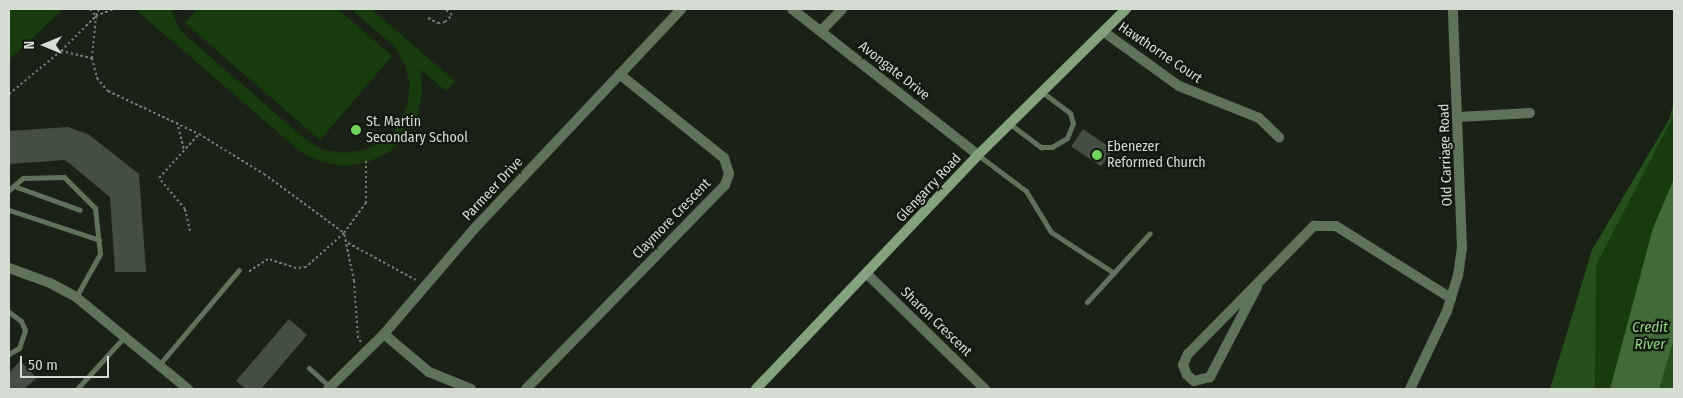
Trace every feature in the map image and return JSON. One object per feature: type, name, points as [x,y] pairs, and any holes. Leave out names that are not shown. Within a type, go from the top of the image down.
[{"type":"street","name":"Parmeer Drive","points":[[329,388],[384,334],[424,285],[681,9]]},
{"type":"street","name":"Avongate Drive","points":[[792,9],[978,155]]},
{"type":"street","points":[[821,31],[842,9]]},
{"type":"street","name":"Glengarry Road","points":[[756,389],[978,155],[1126,9]]},
{"type":"street","name":"Old Carriage Road","points":[[1410,389],[1451,298],[1462,248],[1459,117],[1453,9]]},
{"type":"street","name":"Hawthorne Court","points":[[1104,32],[1179,86],[1259,118],[1279,137]]},
{"type":"street","name":"Claymore Crescent","points":[[526,389],[725,185],[729,174],[724,158],[619,74]]},
{"type":"street","points":[[1459,117],[1530,113]]},
{"type":"street","points":[[1257,287],[1210,378],[1194,381],[1187,375],[1183,365],[1188,354],[1257,287],[1314,226],[1324,224],[1336,226],[1451,298]]},
{"type":"street","points":[[9,268],[50,282],[76,297],[188,389]]},
{"type":"street","name":"Sharon Crescent","points":[[867,274],[985,389]]},
{"type":"street","points":[[384,334],[429,372],[471,389]]},
{"type":"lane","points":[[1010,124],[1041,147],[1052,147],[1067,138],[1072,123],[1070,113],[1042,92]]},
{"type":"lane","points":[[978,155],[1026,191],[1051,232],[1114,273]]},
{"type":"lane","points":[[9,190],[23,178],[64,177],[95,208],[100,254],[76,297]]},
{"type":"lane","points":[[14,186],[80,210]]},
{"type":"lane","points":[[9,210],[99,240]]},
{"type":"lane","points":[[1087,302],[1150,233]]},
{"type":"lane","points":[[159,366],[239,270]]},
{"type":"lane","points":[[9,312],[21,321],[25,330],[19,348],[9,354]]},
{"type":"lane","points":[[77,389],[125,336]]},
{"type":"lane","points":[[309,368],[329,388]]},
{"type":"path","points":[[90,9],[96,16]]},
{"type":"path","points":[[99,9],[96,16],[92,58],[97,78],[108,91],[178,122],[200,134],[264,174],[344,233],[348,243],[358,338],[367,350]]},
{"type":"path","points":[[9,94],[61,51],[96,16],[113,9]]},
{"type":"path","points":[[428,18],[438,23],[445,22],[452,15],[445,9]]},
{"type":"path","points":[[61,51],[92,58]]},
{"type":"path","points":[[178,122],[184,151]]},
{"type":"path","points":[[190,231],[185,209],[159,178],[200,134]]},
{"type":"path","points":[[248,272],[268,259],[296,268],[306,267],[344,233],[366,203],[366,160]]},
{"type":"path","points":[[348,243],[424,285]]},
{"type":"shaded area","points":[[9,9],[63,9],[9,60]]},
{"type":"shaded area","points":[[135,9],[171,9],[178,27],[185,35],[305,139],[323,150],[344,153],[365,150],[383,141],[398,126],[407,107],[410,86],[405,65],[395,47],[351,9],[371,9],[455,81],[446,91],[420,69],[422,91],[418,115],[406,136],[389,152],[368,162],[345,166],[322,162],[301,152]]},
{"type":"shaded area","points":[[197,9],[338,9],[392,56],[320,140],[185,23]]},
{"type":"shaded area","points":[[1674,100],[1674,389],[1550,389],[1592,250],[1670,118]]},
{"type":"shaded area","points":[[1674,100],[1674,115],[1596,265],[1595,389],[1550,389],[1592,250],[1670,118]]},
{"type":"shaded area","points":[[1674,339],[1674,389],[1659,389]]},
{"type":"water","name":"Credit River","points":[[1674,179],[1674,339],[1659,389],[1610,389],[1653,228]]},
{"type":"building","points":[[68,127],[88,134],[139,174],[146,272],[115,272],[110,197],[69,163],[64,160],[9,164],[9,131]]},
{"type":"building","name":"Ebenezer Reformed Church","points":[[1083,129],[1113,149],[1101,167],[1071,146]]},
{"type":"building","points":[[289,319],[307,335],[261,389],[246,389],[236,381]]},
{"type":"building","points":[[20,361],[37,378],[24,389],[9,389],[9,373]]},
{"type":"place","name":"St. Martin Secondary School","points":[[356,130]]},
{"type":"place","name":"Ebenezer Reformed Church","points":[[1097,155]]}]
